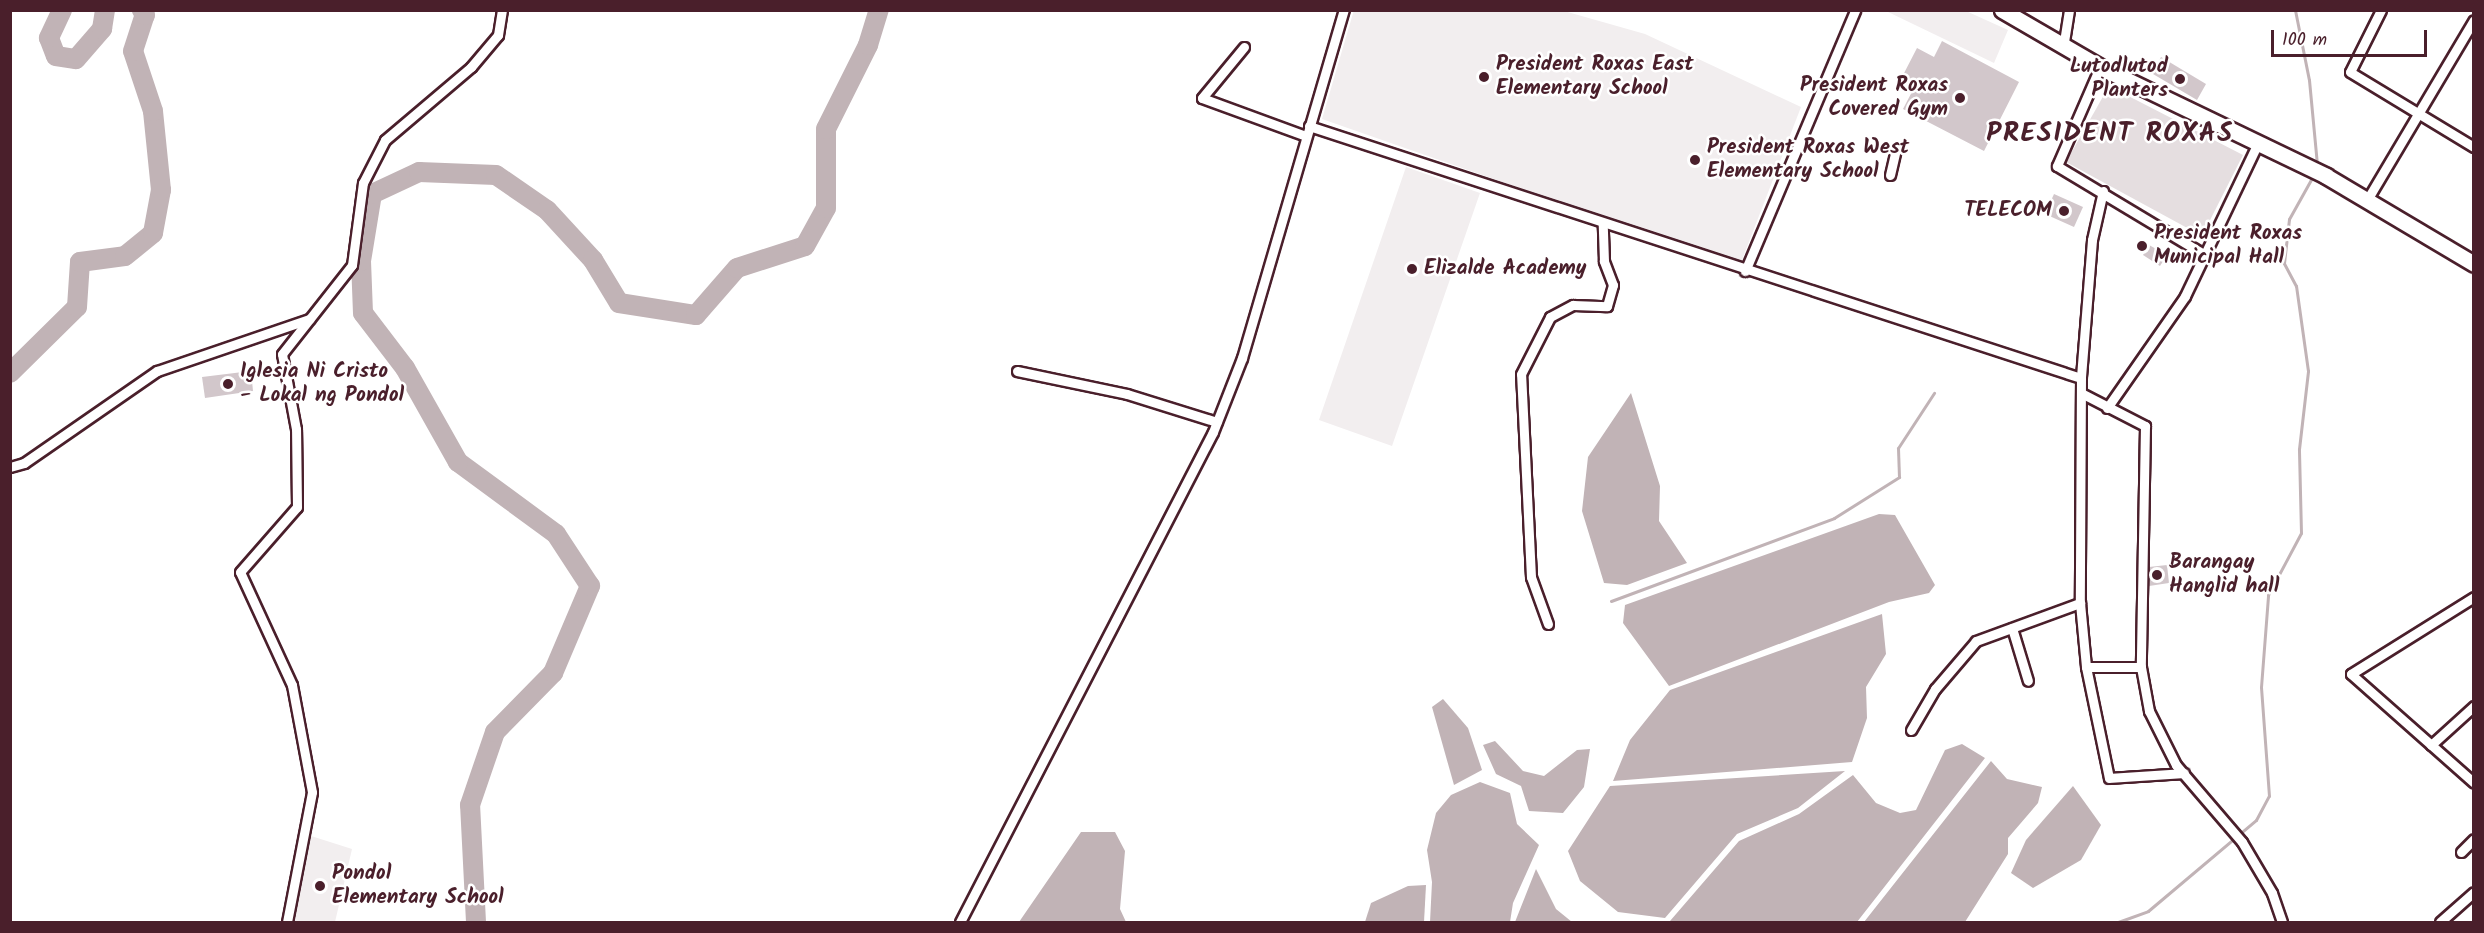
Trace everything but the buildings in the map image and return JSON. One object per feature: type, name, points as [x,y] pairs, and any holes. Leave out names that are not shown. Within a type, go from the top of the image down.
[{"type":"main road","points":[[2002,10],[2100,68],[2326,176],[2474,264]]},
{"type":"street","points":[[287,922],[312,792],[292,685],[240,572],[297,507],[296,429],[282,354],[352,265],[363,183],[385,140],[471,67],[498,35],[502,10]]},
{"type":"street","points":[[960,922],[1217,422],[1242,358],[1344,10]]},
{"type":"street","points":[[1745,271],[1856,10]]},
{"type":"street","points":[[2063,48],[2069,10]]},
{"type":"street","points":[[2381,10],[2350,72],[2416,115],[2474,147]]},
{"type":"street","points":[[2367,200],[2474,20]]},
{"type":"street","points":[[1244,47],[1202,98],[1306,136]]},
{"type":"street","points":[[2100,68],[2057,166],[2103,190],[2205,255]]},
{"type":"street","points":[[1309,126],[1745,271],[2081,378]]},
{"type":"street","points":[[2108,408],[2185,296],[2258,143]]},
{"type":"street","points":[[1890,175],[1896,150]]},
{"type":"street","points":[[2103,190],[2092,240],[2081,378],[2083,394],[2080,603],[2086,668],[2109,778],[2184,773]]},
{"type":"street","points":[[1548,624],[1531,577],[1521,374],[1550,317],[1573,305],[1607,306],[1613,285],[1604,261],[1603,224]]},
{"type":"street","points":[[10,467],[24,463],[157,371],[309,319]]},
{"type":"street","points":[[1017,371],[1127,394],[1217,422]]},
{"type":"street","points":[[2083,394],[2145,426],[2141,667],[2149,711],[2184,773],[2242,842],[2272,893],[2282,922]]},
{"type":"street","points":[[2474,597],[2351,674],[2474,783]]},
{"type":"street","points":[[1911,730],[1935,689],[1976,641],[2080,603]]},
{"type":"street","points":[[2012,628],[2028,681]]},
{"type":"street","points":[[2086,668],[2141,667]]},
{"type":"street","points":[[2431,745],[2474,706]]},
{"type":"street","points":[[2461,852],[2474,839]]},
{"type":"street","points":[[2440,922],[2474,892]]},
{"type":"shaded area","name":"President Roxas East Elementary School","points":[[1354,10],[1564,11],[1645,34],[1801,107],[1740,265],[1322,119]]},
{"type":"shaded area","points":[[1886,11],[1966,11],[2008,30],[1994,63]]},
{"type":"shaded area","points":[[2109,86],[2243,155],[2202,236],[2066,162]]},
{"type":"shaded area","name":"Elizalde Academy","points":[[1406,167],[1480,193],[1392,446],[1319,420]]},
{"type":"shaded area","points":[[1631,393],[1660,486],[1659,521],[1687,563],[1627,585],[1604,583],[1582,511],[1588,457]]},
{"type":"shaded area","points":[[1879,514],[1895,515],[1935,585],[1929,593],[1889,602],[1669,686],[1623,623],[1625,605]]},
{"type":"shaded area","points":[[1882,614],[1886,654],[1866,687],[1867,718],[1852,762],[1613,781],[1630,740],[1670,690]]},
{"type":"shaded area","points":[[1443,699],[1468,728],[1482,770],[1454,785],[1432,707]]},
{"type":"shaded area","points":[[1495,741],[1523,771],[1544,776],[1577,750],[1590,749],[1584,787],[1563,813],[1529,811],[1521,786],[1496,774],[1483,745]]},
{"type":"shaded area","points":[[1962,744],[1985,758],[1857,922],[1670,921],[1739,841],[1799,814],[1853,775],[1876,803],[1900,813],[1916,810],[1945,750]]},
{"type":"shaded area","points":[[1991,761],[2007,779],[2042,787],[2038,803],[2008,838],[2008,854],[1965,922],[1864,922]]},
{"type":"shaded area","points":[[1845,771],[1798,808],[1737,834],[1665,918],[1618,912],[1580,881],[1568,851],[1610,786]]},
{"type":"shaded area","points":[[1480,782],[1510,793],[1517,824],[1539,845],[1513,903],[1510,922],[1430,922],[1432,882],[1427,850],[1436,813],[1451,795]]},
{"type":"shaded area","points":[[2073,786],[2101,825],[2081,860],[2033,888],[2011,873],[2026,840]]},
{"type":"shaded area","points":[[1081,832],[1115,832],[1125,851],[1120,909],[1126,922],[1019,922]]},
{"type":"shaded area","name":"Pondol Elementary School","points":[[308,835],[352,849],[335,922],[288,922]]},
{"type":"shaded area","points":[[1536,869],[1556,909],[1572,922],[1515,922]]},
{"type":"shaded area","points":[[1426,885],[1424,922],[1365,922],[1371,903],[1408,886]]},
{"type":"waterway","points":[[62,10],[49,38],[56,56],[76,59],[102,29],[105,10]]},
{"type":"waterway","points":[[10,373],[77,307],[80,262],[125,256],[153,233],[161,190],[153,111],[133,51],[145,15],[142,10]]},
{"type":"waterway","points":[[476,922],[470,805],[495,732],[553,673],[590,586],[556,534],[458,462],[405,368],[363,313],[361,261],[372,194],[419,172],[496,175],[547,210],[593,260],[619,303],[696,315],[737,268],[805,246],[826,208],[826,129],[868,45],[879,10]]},
{"type":"waterway","points":[[2295,10],[2309,80],[2317,165]]},
{"type":"waterway","points":[[2118,922],[2148,911],[2256,820],[2269,796],[2261,687],[2268,595],[2301,533],[2299,449],[2308,371],[2296,286],[2284,263],[2289,219],[2314,174]]},
{"type":"waterway","points":[[1611,601],[1834,518],[1899,477],[1898,448],[1934,393]]},
{"type":"place","name":"President Roxas East Elementary School","points":[[1484,77]]},
{"type":"place","name":"Lutodlutod Planters","points":[[2180,79]]},
{"type":"place","name":"President Roxas Covered Gym","points":[[1960,98]]},
{"type":"place","name":"President Roxas West Elementary School","points":[[1695,160]]},
{"type":"place","name":"TELECOM","points":[[2064,211]]},
{"type":"place","name":"President Roxas Municipal Hall","points":[[2142,246]]},
{"type":"place","name":"Elizalde Academy","points":[[1412,269]]},
{"type":"place","name":"Iglesia Ni Cristo - Lokal ng Pondol","points":[[228,384]]},
{"type":"place","name":"Barangay Hanglid hall","points":[[2157,575]]},
{"type":"place","name":"Pondol Elementary School","points":[[320,886]]},
{"type":"district","name":"PRESIDENT ROXAS","points":[[2110,134]]}]
